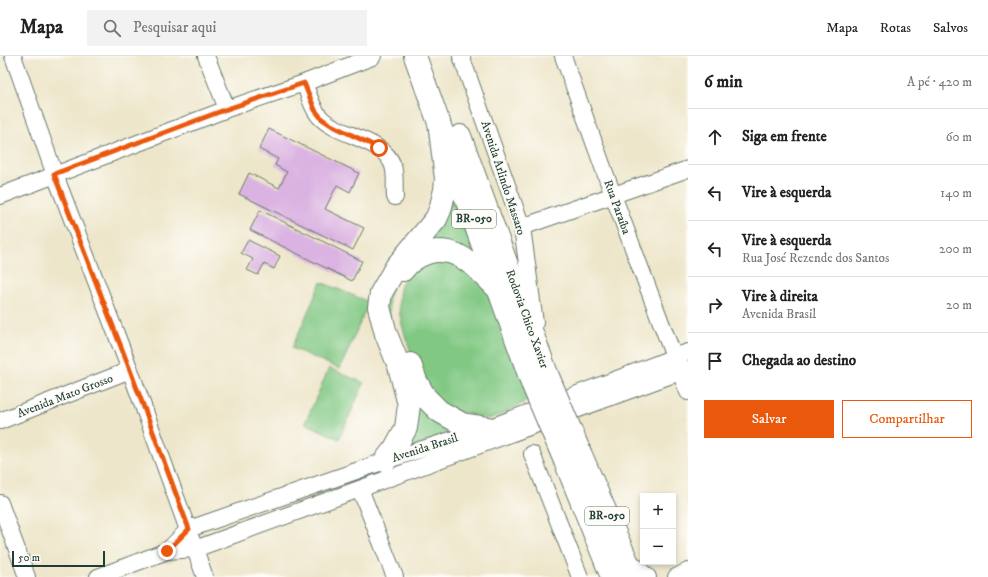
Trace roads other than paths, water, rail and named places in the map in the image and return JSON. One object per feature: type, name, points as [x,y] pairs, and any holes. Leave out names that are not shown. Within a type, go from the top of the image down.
[{"type":"highway","name":"Rodovia Chico Xavier","points":[[419,59],[439,122],[499,291],[540,378],[573,458],[630,567]]},
{"type":"highway","name":"Rodovia Chico Xavier","points":[[419,59],[539,350],[540,378]]},
{"type":"highway","points":[[385,461],[395,448],[406,428],[409,405],[399,366],[386,334],[379,307],[381,293],[396,267],[436,219],[440,210],[446,179],[439,122]]},
{"type":"highway","points":[[488,428],[462,424],[439,411],[425,397],[416,381],[397,325],[393,294],[397,279],[405,267],[419,255],[434,250],[450,252],[467,260],[478,268],[499,291]]},
{"type":"highway","name":"Rodovia Chico Xavier","points":[[573,458],[597,542],[612,577]]},
{"type":"street","points":[[13,56],[54,174],[130,370],[189,529],[205,577]]},
{"type":"street","points":[[206,56],[227,109]]},
{"type":"street","points":[[0,196],[54,174],[227,109],[304,83],[373,56]]},
{"type":"street","name":"Avenida Arlindo Massaro","points":[[461,56],[522,227],[539,350]]},
{"type":"street","name":"Rua Paraíba","points":[[564,56],[613,195],[681,355]]},
{"type":"street","points":[[304,83],[315,110],[322,119],[331,125],[379,148],[389,156],[393,166],[395,197]]},
{"type":"street","points":[[522,227],[688,169]]},
{"type":"street","name":"Avenida Brasil","points":[[167,551],[189,529],[385,461],[488,428],[681,355]]},
{"type":"street","name":"Avenida Mato Grosso","points":[[0,421],[130,370]]},
{"type":"street","points":[[684,371],[688,392]]},
{"type":"street","name":"Avenida Brasil","points":[[98,577],[167,551],[195,549],[684,371]]},
{"type":"street","points":[[532,454],[580,577]]},
{"type":"street","points":[[360,489],[395,577]]},
{"type":"street","points":[[0,503],[27,577]]},
{"type":"street","points":[[597,542],[604,577]]},
{"type":"street","points":[[630,567],[648,577]]},
{"type":"street","points":[[676,577],[688,571]]}]
